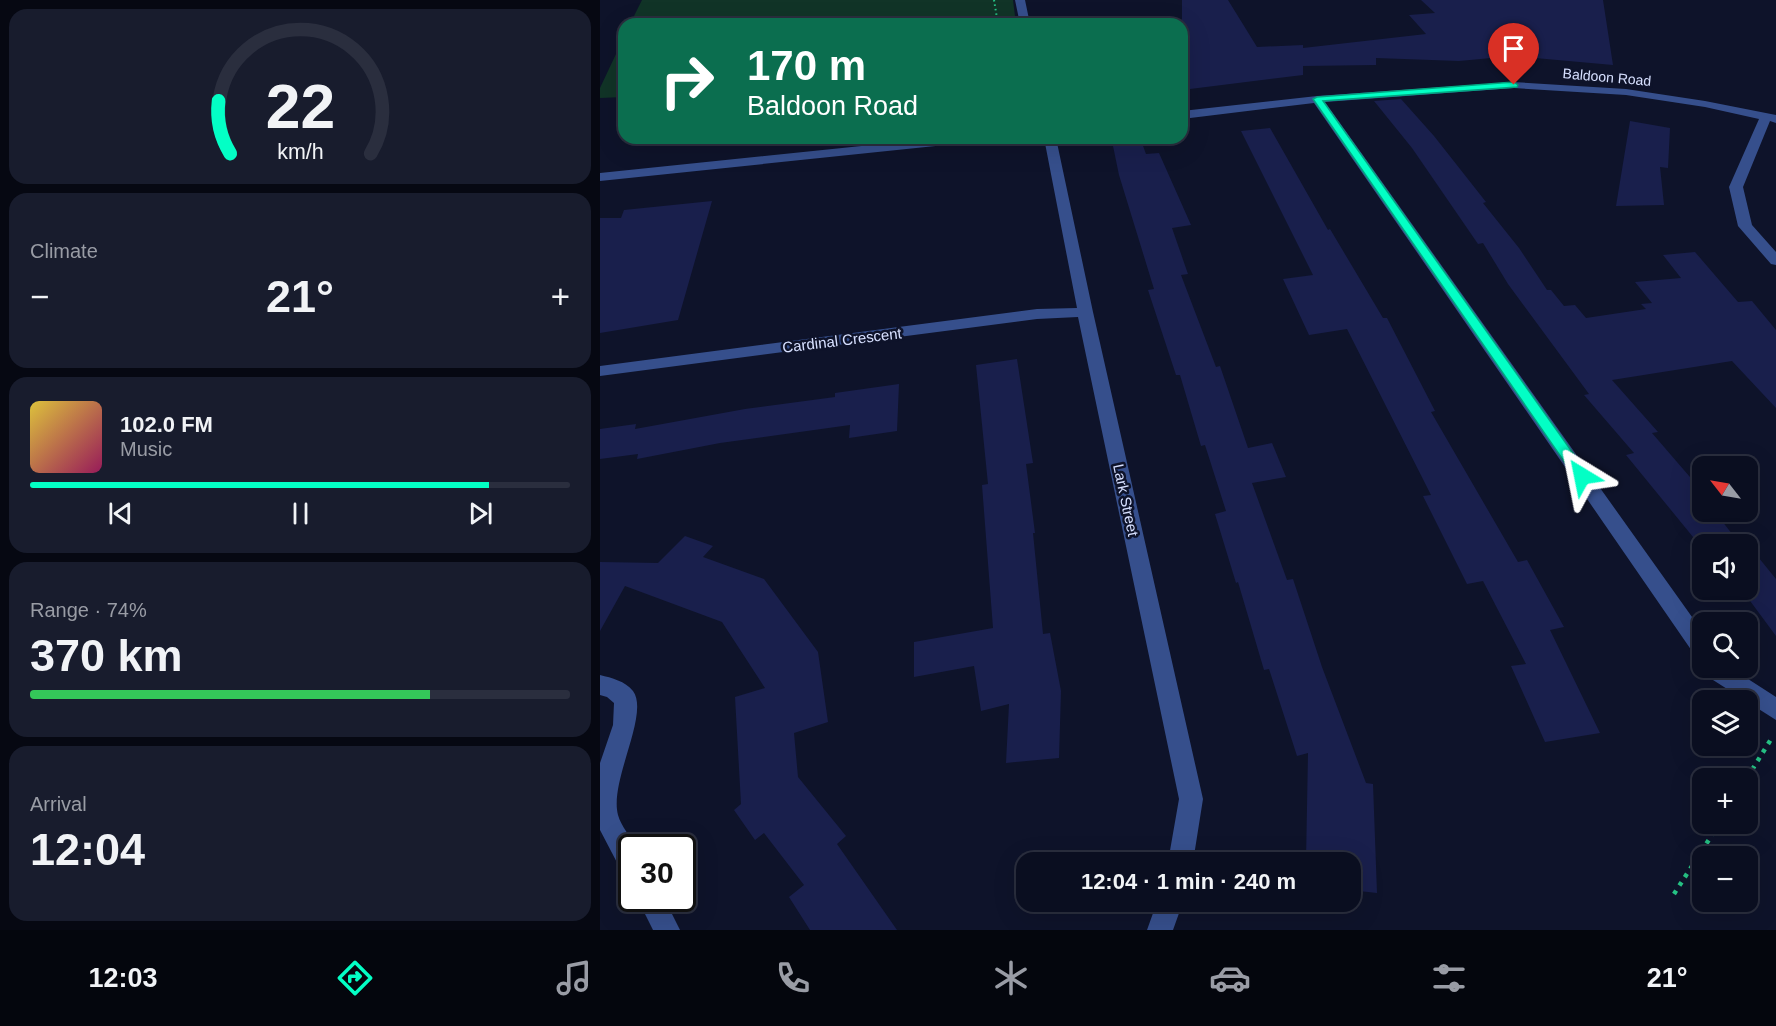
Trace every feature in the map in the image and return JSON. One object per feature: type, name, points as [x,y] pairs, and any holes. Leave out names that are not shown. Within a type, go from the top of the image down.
[{"type":"street","points":[[1020,0],[1024,18]]},
{"type":"street","name":"Baldoon Road","points":[[1188,114],[1317,99],[1514,85],[1626,92],[1705,104],[1771,118]]},
{"type":"street","points":[[1317,99],[1692,633]]},
{"type":"street","points":[[1771,118],[1736,187],[1745,226],[1776,261]]},
{"type":"street","points":[[600,177],[916,144]]},
{"type":"street","name":"Lark Street","points":[[1051,144],[1085,312],[1191,799],[1183,852]]},
{"type":"street","name":"Cardinal Crescent","points":[[600,371],[1037,314],[1085,312]]},
{"type":"street","points":[[1728,678],[1776,710]]},
{"type":"street","points":[[600,685],[613,688],[625,698],[627,714],[611,763],[603,811],[618,839]]},
{"type":"street","points":[[657,912],[667,930]]},
{"type":"street","points":[[1160,930],[1166,912]]},
{"type":"path","points":[[994,0],[997,18]]},
{"type":"path","points":[[1753,768],[1776,732]]},
{"type":"path","points":[[1674,894],[1713,834]]},
{"type":"green space","points":[[642,0],[1013,0],[1015,18],[633,18]]},
{"type":"green space","points":[[618,50],[618,97],[600,98],[600,88]]},
{"type":"building","points":[[1182,0],[1228,0],[1257,47],[1303,45],[1303,48],[1426,34],[1409,15],[1435,13],[1421,0],[1603,0],[1613,65],[1513,56],[1459,61],[1376,58],[1376,65],[1303,66],[1303,75],[1188,89],[1188,18],[1182,18]]},
{"type":"building","points":[[1401,99],[1434,136],[1486,202],[1483,203],[1519,248],[1547,290],[1551,290],[1564,306],[1575,305],[1586,318],[1646,309],[1641,304],[1652,303],[1635,282],[1681,278],[1663,255],[1695,252],[1738,302],[1752,301],[1776,330],[1776,408],[1732,361],[1612,380],[1658,432],[1652,433],[1692,479],[1692,522],[1723,522],[1732,534],[1692,536],[1626,455],[1634,453],[1584,395],[1589,394],[1508,284],[1483,243],[1478,244],[1412,148],[1374,101]]},
{"type":"building","points":[[1630,121],[1670,128],[1668,168],[1660,167],[1664,205],[1616,206]]},
{"type":"building","points":[[1270,128],[1328,230],[1330,229],[1383,318],[1387,318],[1435,411],[1431,412],[1518,562],[1527,560],[1564,627],[1550,630],[1600,733],[1545,742],[1511,666],[1526,664],[1483,581],[1467,584],[1423,496],[1431,495],[1347,329],[1309,335],[1283,279],[1313,275],[1241,131]]},
{"type":"building","points":[[1142,144],[1146,154],[1159,153],[1191,225],[1172,228],[1188,274],[1181,275],[1216,367],[1220,366],[1248,448],[1272,443],[1286,477],[1252,483],[1287,580],[1293,579],[1322,667],[1366,783],[1373,784],[1377,893],[1361,891],[1361,852],[1306,852],[1308,753],[1297,756],[1269,669],[1264,670],[1215,514],[1226,511],[1205,445],[1201,446],[1180,375],[1176,375],[1148,290],[1154,289],[1119,175],[1113,146]]},
{"type":"building","points":[[712,201],[678,320],[600,333],[600,218],[621,218],[624,210]]},
{"type":"building","points":[[1017,359],[1033,463],[1026,464],[1035,533],[1033,533],[1043,634],[1050,633],[1061,691],[1059,758],[1006,763],[1009,704],[981,711],[974,666],[914,677],[914,642],[993,628],[982,485],[988,484],[976,365]]},
{"type":"building","points":[[899,384],[897,431],[849,438],[850,425],[720,443],[637,459],[638,454],[600,459],[600,429],[636,424],[635,429],[745,409],[835,397],[835,393]]},
{"type":"building","points":[[685,536],[713,546],[703,557],[764,579],[818,652],[828,722],[794,733],[798,777],[846,836],[837,844],[897,930],[810,930],[789,897],[804,885],[764,833],[755,840],[734,810],[741,804],[735,697],[765,688],[722,622],[625,586],[600,631],[600,562],[658,563]]},
{"type":"building","points":[[1758,557],[1776,579],[1776,636],[1749,600],[1758,600]]},
{"type":"route","points":[[1514,85],[1317,99],[1582,476]]}]
